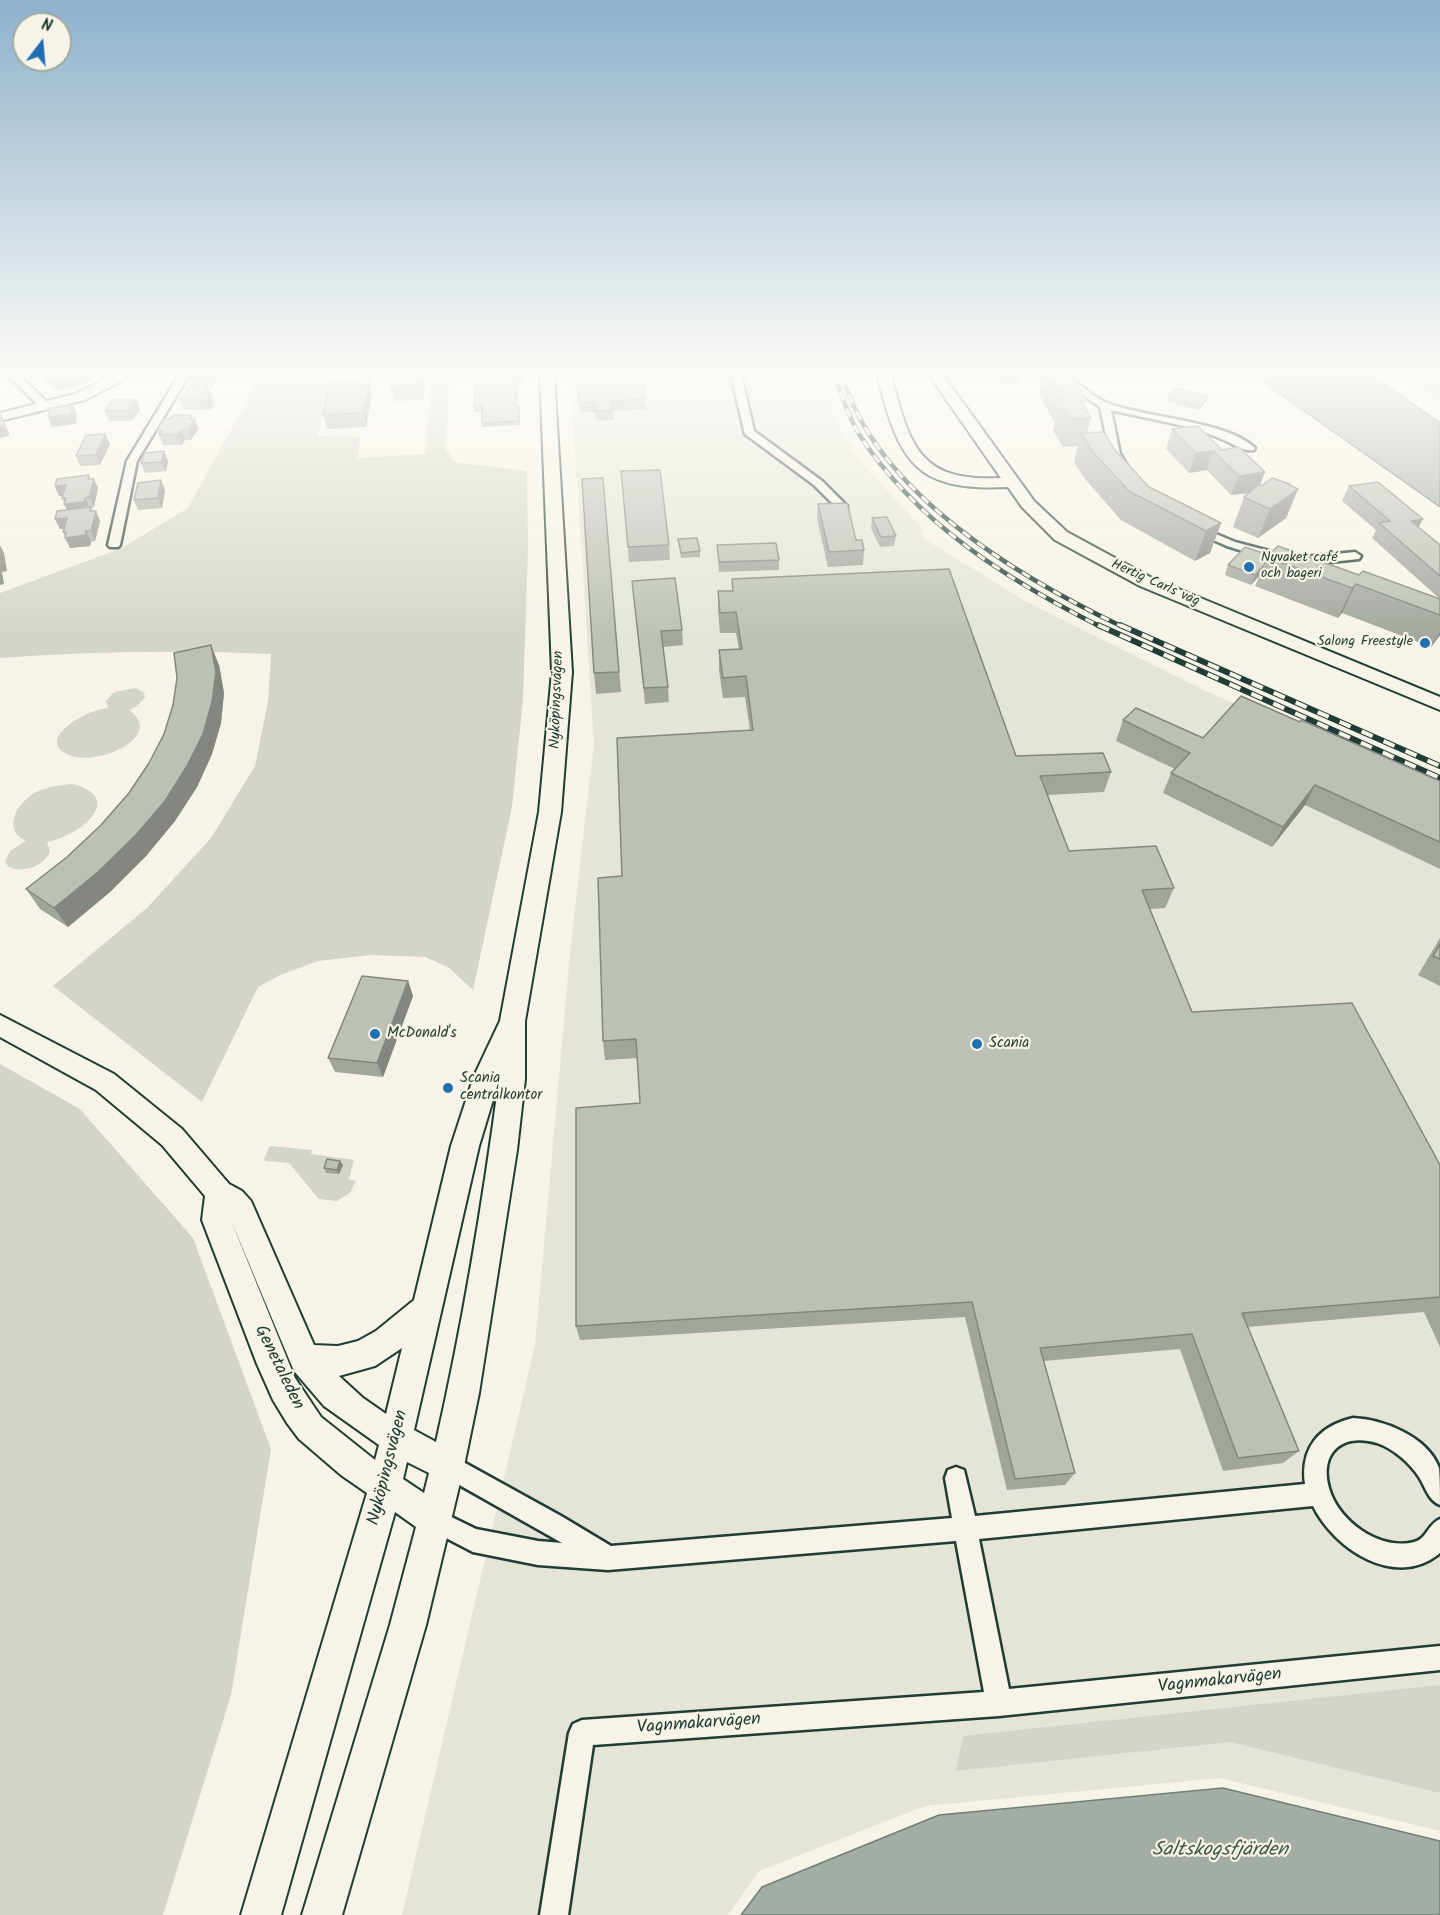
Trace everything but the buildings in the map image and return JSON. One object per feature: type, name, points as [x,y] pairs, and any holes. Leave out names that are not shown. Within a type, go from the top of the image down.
[{"type":"main road","name":"Nyköpingsvägen","points":[[322,1915],[408,1625],[448,1466],[463,1393],[502,1150],[512,1079],[512,1021],[550,812],[558,737],[562,672],[552,464]]},
{"type":"main road","points":[[920,464],[925,470],[959,482],[988,485],[1013,482]]},
{"type":"main road","name":"Hertig Carls väg","points":[[1000,464],[1028,504],[1061,536],[1101,559],[1146,582],[1440,704]]},
{"type":"main road","name":"Nyköpingsvägen","points":[[261,1915],[357,1589],[398,1438],[465,1146],[486,1076],[512,1021]]},
{"type":"main road","name":"Genetaleden","points":[[0,1025],[105,1082],[172,1137],[219,1193],[232,1200],[242,1210],[305,1360],[320,1380],[340,1401],[448,1466]]},
{"type":"main road","name":"Genetaleden","points":[[219,1193],[216,1220],[284,1389],[310,1428],[344,1457],[435,1520]]},
{"type":"main road","points":[[305,1360],[338,1361],[363,1355],[380,1347],[428,1307]]},
{"type":"street","points":[[114,545],[131,464]]},
{"type":"street","points":[[793,464],[818,483],[843,508]]},
{"type":"street","points":[[1121,464],[1130,479]]},
{"type":"street","points":[[1183,524],[1231,544],[1291,562],[1355,556]]},
{"type":"street","points":[[1440,1494],[1432,1476],[1418,1457],[1400,1442],[1379,1432],[1359,1428],[1341,1431],[1327,1440],[1318,1455],[1315,1473],[1319,1494],[1330,1515],[1347,1534],[1367,1548],[1389,1556],[1410,1557],[1427,1550],[1439,1536],[1440,1531]]},
{"type":"street","points":[[448,1466],[553,1524],[608,1558]]},
{"type":"street","points":[[956,1478],[999,1703]]},
{"type":"street","points":[[435,1520],[473,1540],[538,1553],[608,1558],[966,1528],[1319,1494]]},
{"type":"street","name":"Vagnmakarvägen","points":[[554,1915],[582,1733],[999,1703],[1440,1658]]},
{"type":"shaded area","points":[[212,464],[473,464],[527,471],[528,547],[523,699],[512,807],[473,990],[448,967],[425,957],[370,955],[318,961],[280,975],[258,987],[202,1102],[53,986],[147,908],[211,838],[255,766],[268,701],[271,654],[136,652],[0,658],[0,593],[122,548],[188,508]]},
{"type":"shaded area","name":"Scania","points":[[576,464],[863,464],[922,528],[923,538],[1027,602],[1216,696],[1440,792],[1440,1831],[1220,1778],[925,1806],[759,1871],[728,1915],[402,1915],[535,1345],[571,943],[594,743]]},
{"type":"shaded area","points":[[136,688],[144,693],[145,697],[137,706],[129,710],[138,720],[139,730],[134,739],[110,753],[95,757],[81,758],[69,755],[60,748],[57,741],[60,733],[68,726],[88,714],[108,708],[106,701],[114,692]]},
{"type":"shaded area","points":[[73,784],[89,791],[96,799],[97,808],[92,817],[71,833],[47,842],[50,852],[38,865],[27,869],[9,867],[5,862],[10,851],[26,841],[18,836],[14,829],[15,814],[20,806],[41,790]]},
{"type":"shaded area","points":[[0,1064],[80,1109],[193,1238],[271,1449],[231,1695],[163,1915],[0,1915]]},
{"type":"shaded area","points":[[270,1146],[312,1150],[311,1154],[354,1160],[349,1179],[356,1181],[350,1193],[337,1201],[319,1199],[289,1163],[264,1159]]},
{"type":"shaded area","points":[[1440,1685],[1440,1793],[1230,1742],[956,1771],[963,1736]]},
{"type":"water","points":[[1380,464],[1440,464],[1440,507]]},
{"type":"water","name":"Saltskogsfjärden","points":[[1223,1788],[1440,1841],[1440,1915],[741,1915],[762,1887],[939,1815]]},
{"type":"railway","points":[[881,464],[908,496],[967,547],[1032,590],[1101,627]]},
{"type":"railway","points":[[892,464],[920,495],[958,528],[998,557],[1041,584],[1123,627]]},
{"type":"railway","points":[[1098,625],[1440,778]]},
{"type":"railway","points":[[1120,625],[1440,766]]},
{"type":"place","name":"Nyvaket café och bageri","points":[[1249,567]]},
{"type":"place","name":"Salong Freestyle","points":[[1425,643]]},
{"type":"place","name":"McDonald's","points":[[375,1034]]},
{"type":"place","name":"Scania","points":[[977,1044]]},
{"type":"place","name":"Scania centralkontor","points":[[448,1088]]}]
